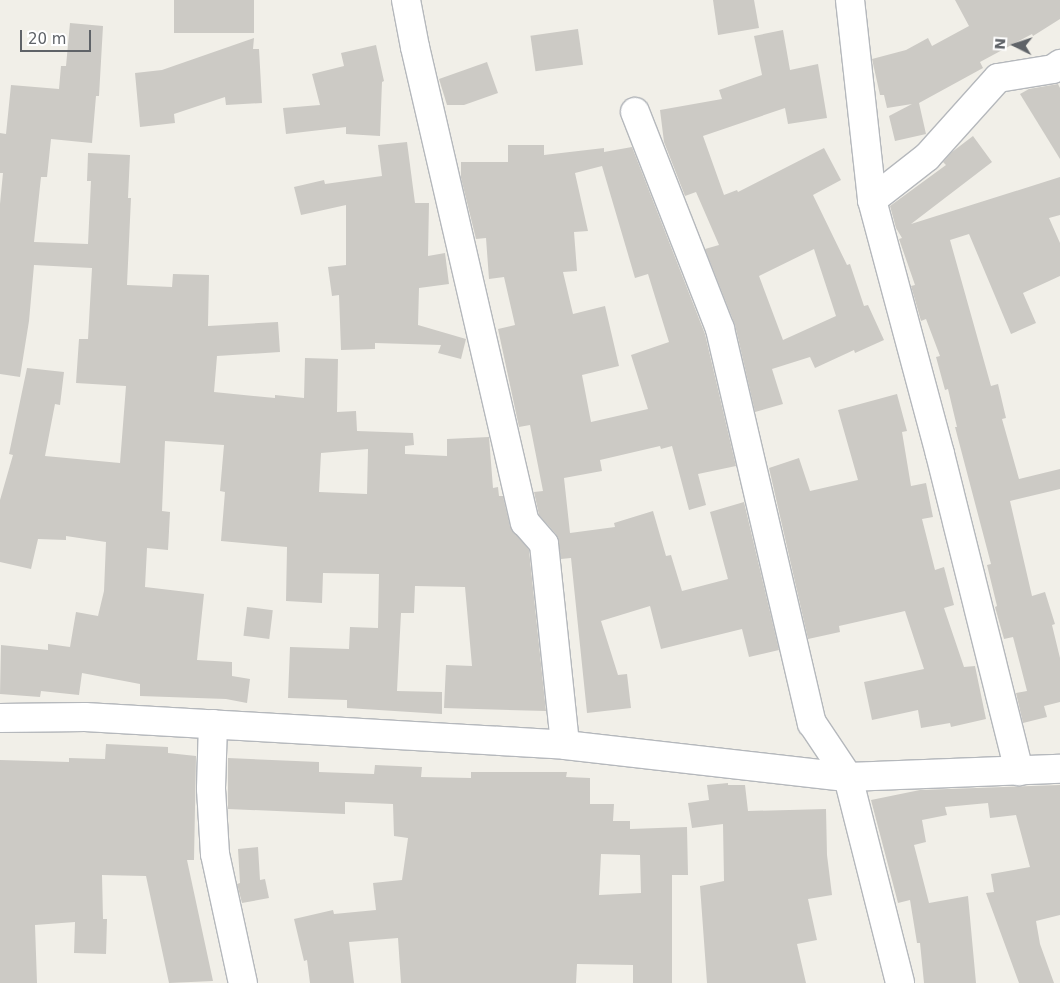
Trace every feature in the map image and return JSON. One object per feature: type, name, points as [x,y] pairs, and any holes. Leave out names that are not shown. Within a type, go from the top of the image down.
[{"type":"street","points":[[406,0],[415,47],[525,522],[544,544],[565,745]]},
{"type":"street","points":[[850,0],[872,200],[940,454],[1018,771]]},
{"type":"street","points":[[872,200],[927,157],[998,78],[1058,71]]},
{"type":"street","points":[[635,112],[720,329],[812,723],[848,777],[900,983]]},
{"type":"street","points":[[0,718],[85,717],[565,745],[848,777],[1060,769]]},
{"type":"street","points":[[213,724],[211,789],[215,854],[243,983]]},
{"type":"building","points":[[174,0],[254,0],[254,33],[174,33]]},
{"type":"building","points":[[713,0],[754,0],[759,28],[718,35]]},
{"type":"building","points":[[955,0],[1060,0],[1060,19],[1033,36],[1032,34],[980,62],[983,68],[919,103],[926,134],[895,141],[889,116],[912,104],[887,108],[884,95],[880,95],[872,59],[906,50],[928,38],[932,46],[969,26]]},
{"type":"building","points":[[70,23],[103,26],[99,96],[96,96],[92,143],[51,139],[47,177],[41,177],[34,242],[88,244],[91,181],[87,181],[88,153],[130,155],[128,198],[131,198],[127,285],[172,287],[173,274],[209,275],[208,326],[278,322],[280,352],[217,356],[214,392],[275,398],[275,395],[304,398],[305,358],[338,359],[337,412],[356,411],[357,431],[413,433],[414,445],[405,446],[405,454],[447,456],[447,439],[489,437],[493,488],[498,487],[499,496],[503,496],[510,526],[529,550],[546,711],[444,708],[446,665],[472,666],[465,587],[415,586],[414,613],[401,613],[397,691],[442,692],[442,714],[347,708],[347,700],[288,698],[290,647],[349,649],[350,627],[378,628],[379,574],[323,573],[322,603],[286,601],[287,547],[221,541],[225,492],[220,491],[224,445],[165,441],[162,511],[170,512],[168,550],[147,548],[145,587],[204,594],[197,660],[232,662],[232,676],[250,679],[247,703],[226,699],[140,696],[140,684],[82,673],[79,695],[41,691],[40,697],[0,694],[1,645],[48,650],[48,644],[70,647],[76,612],[98,616],[104,591],[106,542],[66,536],[66,540],[38,539],[31,569],[0,562],[0,500],[13,455],[9,454],[27,368],[64,372],[60,405],[55,404],[45,456],[120,463],[126,386],[76,383],[79,339],[88,339],[92,268],[34,265],[29,321],[20,377],[0,374],[0,204],[3,173],[0,173],[0,133],[6,134],[11,85],[59,89],[61,66],[66,66]],"holes":[[[368,449],[367,494],[319,492],[321,453]]]},
{"type":"building","points":[[578,29],[583,65],[535,71],[530,36]]},
{"type":"building","points":[[783,30],[790,70],[818,64],[827,118],[788,124],[785,108],[703,136],[724,195],[737,190],[738,192],[824,148],[841,180],[813,195],[847,265],[850,264],[864,306],[868,305],[884,340],[855,353],[854,350],[815,368],[810,357],[772,369],[783,404],[755,412],[735,325],[705,249],[719,245],[696,192],[685,196],[664,142],[660,110],[722,99],[719,90],[762,75],[754,36]],"holes":[[[814,249],[836,316],[783,340],[759,276]]]},
{"type":"building","points":[[254,38],[253,49],[259,49],[262,103],[226,105],[225,97],[174,114],[175,123],[140,127],[135,73],[162,70]]},
{"type":"building","points":[[376,45],[384,81],[382,82],[380,136],[346,134],[346,127],[286,134],[283,108],[320,105],[312,74],[344,66],[341,53]]},
{"type":"building","points":[[487,62],[498,93],[464,105],[447,105],[439,79]]},
{"type":"building","points":[[1058,84],[1060,88],[1060,159],[1020,94],[1029,89]]},
{"type":"building","points":[[973,136],[992,162],[911,224],[1060,177],[1060,215],[1049,218],[1060,243],[1060,276],[1023,293],[1036,323],[1011,334],[969,234],[950,240],[991,386],[998,384],[1006,418],[1002,419],[1019,479],[1060,469],[1060,489],[1010,501],[1032,596],[1045,592],[1055,624],[1052,625],[1060,658],[1060,702],[1044,706],[1047,717],[1023,723],[1016,693],[1027,691],[1013,637],[1004,639],[995,607],[997,606],[987,565],[991,564],[955,427],[957,427],[948,389],[945,390],[936,357],[940,356],[926,319],[921,321],[911,286],[915,285],[899,239],[902,238],[896,228],[890,206],[946,165],[943,162],[952,152]]},
{"type":"building","points":[[407,142],[415,203],[429,203],[428,256],[445,253],[449,284],[419,288],[418,325],[466,339],[461,359],[438,353],[441,345],[375,343],[375,349],[341,350],[339,295],[332,296],[328,267],[346,265],[346,205],[301,215],[294,187],[324,180],[325,184],[382,176],[378,145]]},
{"type":"building","points":[[508,145],[544,145],[544,155],[604,148],[604,152],[632,147],[705,334],[736,466],[698,474],[706,505],[689,510],[672,446],[661,449],[660,446],[600,460],[602,471],[564,478],[570,533],[615,527],[614,523],[653,511],[666,556],[671,555],[682,591],[728,579],[710,512],[744,502],[779,650],[749,657],[742,629],[661,649],[650,606],[601,621],[618,675],[627,674],[631,708],[587,713],[571,558],[561,559],[556,534],[539,515],[534,492],[543,491],[530,425],[519,427],[498,329],[515,325],[504,277],[489,279],[486,238],[476,239],[461,178],[461,162],[508,162]],"holes":[[[602,166],[635,278],[648,274],[669,342],[631,355],[648,409],[591,422],[582,375],[619,366],[605,306],[573,314],[563,272],[577,271],[574,232],[588,231],[575,173]]]},
{"type":"building","points":[[897,394],[907,431],[902,432],[911,486],[926,483],[933,517],[922,519],[935,570],[944,567],[954,605],[944,608],[964,667],[975,666],[986,719],[951,727],[950,723],[921,728],[918,710],[872,720],[864,682],[924,669],[905,611],[839,626],[840,632],[808,639],[769,468],[799,458],[810,491],[858,480],[838,410]]},
{"type":"building","points":[[247,607],[273,610],[269,639],[243,636]]},
{"type":"building","points":[[106,744],[168,747],[168,753],[196,756],[194,860],[187,860],[213,981],[169,983],[146,876],[102,875],[103,919],[107,919],[106,954],[74,953],[75,922],[35,925],[37,983],[0,983],[0,760],[69,762],[69,758],[105,759]]},
{"type":"building","points":[[228,758],[319,762],[319,772],[374,774],[375,765],[422,767],[421,777],[471,778],[471,772],[567,772],[566,777],[590,778],[590,804],[614,804],[613,821],[630,821],[630,829],[687,827],[688,875],[672,875],[672,983],[633,983],[633,965],[577,964],[576,983],[401,983],[398,938],[349,942],[354,983],[310,983],[307,960],[304,961],[294,919],[333,910],[334,914],[376,910],[373,883],[402,880],[408,838],[394,836],[393,804],[345,802],[345,814],[228,809]],"holes":[[[601,854],[640,855],[641,893],[599,895]]]},
{"type":"building","points":[[728,783],[728,785],[745,785],[748,811],[826,809],[827,855],[832,895],[808,899],[817,940],[797,944],[806,983],[707,983],[700,886],[724,881],[723,824],[692,828],[688,803],[709,800],[707,785]]},
{"type":"building","points":[[1060,785],[1060,915],[1036,921],[1040,944],[1054,983],[1019,983],[986,893],[994,892],[991,874],[1030,867],[1016,815],[990,818],[988,803],[945,807],[947,815],[922,820],[926,842],[914,845],[929,903],[968,896],[976,983],[924,983],[920,943],[917,943],[910,900],[898,903],[871,800],[920,790]]},
{"type":"building","points":[[258,847],[260,880],[265,879],[269,898],[242,903],[237,884],[240,883],[238,849]]}]
